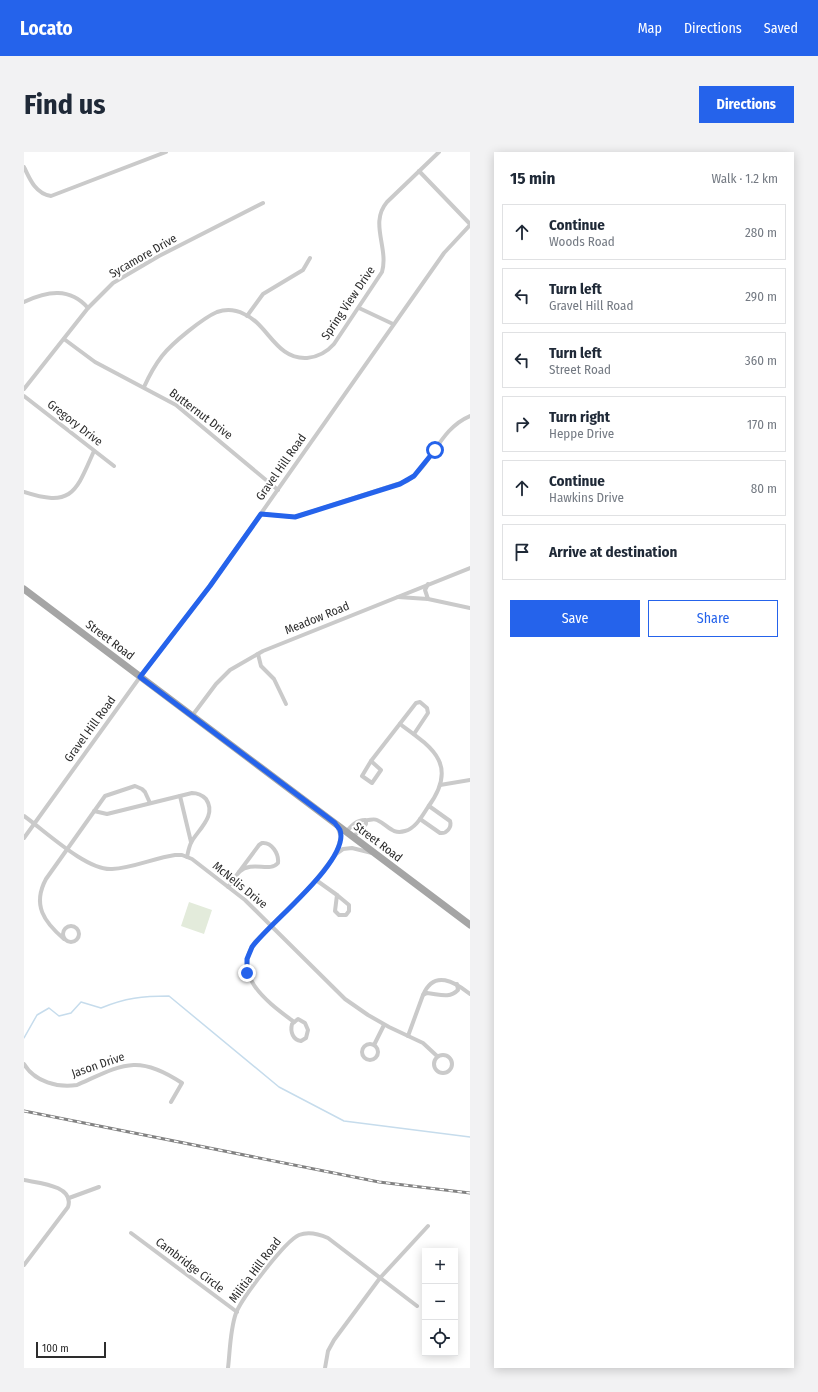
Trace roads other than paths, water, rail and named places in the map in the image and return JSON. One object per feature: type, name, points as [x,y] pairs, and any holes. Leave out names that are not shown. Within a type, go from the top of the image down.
[{"type":"main road","name":"Street Road","points":[[24,589],[470,925]]},
{"type":"street","points":[[24,167],[29,180],[36,189],[51,196],[166,152]]},
{"type":"street","name":"Spring View Drive","points":[[144,387],[154,367],[168,349],[211,315],[229,310],[247,316],[286,352],[298,358],[311,358],[322,354],[330,348],[380,276],[384,265],[384,252],[378,226],[381,210],[439,152]]},
{"type":"street","points":[[419,171],[470,225]]},
{"type":"street","name":"Sycamore Drive","points":[[24,389],[88,308],[105,290],[124,276],[263,203]]},
{"type":"street","name":"Gravel Hill Road","points":[[24,838],[140,677],[210,586],[444,253],[470,225]]},
{"type":"street","points":[[247,316],[263,294],[303,270],[310,258]]},
{"type":"street","points":[[24,302],[45,293],[62,292],[80,300],[88,308]]},
{"type":"street","points":[[359,308],[393,324]]},
{"type":"street","name":"Butternut Drive","points":[[64,339],[95,362],[167,399],[186,413],[278,490]]},
{"type":"street","name":"Gregory Drive","points":[[24,396],[114,466]]},
{"type":"street","points":[[261,514],[295,517],[407,481],[417,473],[447,431],[458,422],[470,416]]},
{"type":"street","points":[[24,492],[54,499],[71,492],[79,484],[94,450]]},
{"type":"street","name":"Meadow Road","points":[[192,716],[230,670],[258,654],[292,638],[470,568]]},
{"type":"street","points":[[428,599],[425,590],[429,584]]},
{"type":"street","points":[[396,597],[428,599],[470,608]]},
{"type":"street","points":[[258,654],[261,666],[274,679],[286,704]]},
{"type":"street","points":[[371,761],[381,770],[372,783],[362,776],[371,761],[416,703],[420,702],[427,708],[428,713],[414,734]]},
{"type":"street","points":[[346,832],[362,819],[366,821],[378,820],[389,829],[399,832],[409,829],[420,819],[440,785],[441,767],[436,755],[429,746],[400,724]]},
{"type":"street","points":[[440,785],[470,780]]},
{"type":"street","points":[[64,938],[62,933],[66,927],[75,927],[79,932],[78,937],[74,941],[69,942],[64,938],[48,925],[42,913],[40,900],[44,884],[105,796],[132,787],[142,789],[150,803]]},
{"type":"street","points":[[24,816],[92,865],[107,869],[169,856],[187,857],[191,842],[208,819],[209,805],[204,797],[197,793],[106,814],[94,811]]},
{"type":"street","points":[[180,796],[191,842]]},
{"type":"street","points":[[420,819],[440,833],[446,832],[450,827],[450,821],[429,806]]},
{"type":"street","points":[[353,837],[366,824],[366,821]]},
{"type":"street","points":[[335,823],[340,830],[341,837],[336,854]]},
{"type":"street","points":[[228,887],[239,872],[259,845],[265,843],[272,846],[278,857],[276,865],[271,867],[251,866],[239,872]]},
{"type":"street","points":[[294,1022],[278,1011],[253,985],[247,973],[249,951],[255,942],[273,926],[316,880],[336,854],[343,849],[352,848],[376,854]]},
{"type":"street","name":"McNelis Drive","points":[[187,857],[245,900],[345,998],[384,1025],[423,1043],[437,1056]]},
{"type":"street","points":[[316,880],[337,895],[349,905],[349,911],[346,915],[339,915],[335,911],[337,895]]},
{"type":"street","points":[[408,1036],[423,996],[429,986],[436,981],[449,980],[470,994]]},
{"type":"street","points":[[423,996],[427,993],[449,995],[458,987]]},
{"type":"street","points":[[300,1020],[305,1023],[308,1030],[304,1040],[298,1040],[293,1036],[291,1028],[294,1022],[300,1020]]},
{"type":"street","points":[[374,1044],[384,1025]]},
{"type":"street","points":[[444,1054],[449,1058],[452,1064],[448,1072],[442,1073],[437,1071],[434,1064],[437,1056],[444,1054]]},
{"type":"street","name":"Jason Drive","points":[[24,1064],[29,1072],[39,1079],[70,1086],[77,1085],[123,1065],[148,1065],[168,1073],[182,1082],[171,1102]]},
{"type":"street","points":[[24,1180],[56,1187],[66,1193],[69,1198],[68,1206],[24,1266]]},
{"type":"street","points":[[69,1198],[99,1187]]},
{"type":"street","points":[[325,1368],[330,1346],[380,1278],[428,1226]]},
{"type":"street","name":"Cambridge Circle","points":[[131,1233],[236,1312]]},
{"type":"street","name":"Militia Hill Road","points":[[228,1368],[236,1312],[240,1304],[285,1245],[293,1238],[304,1233],[316,1233],[328,1238],[417,1306]]},
{"type":"waterway","points":[[24,1038],[37,1015],[49,1008],[59,1016],[71,1013],[81,1002],[101,1008],[134,998],[169,996],[279,1087],[344,1121],[470,1137]]},
{"type":"railway","points":[[24,1111],[379,1182],[470,1193]]}]
